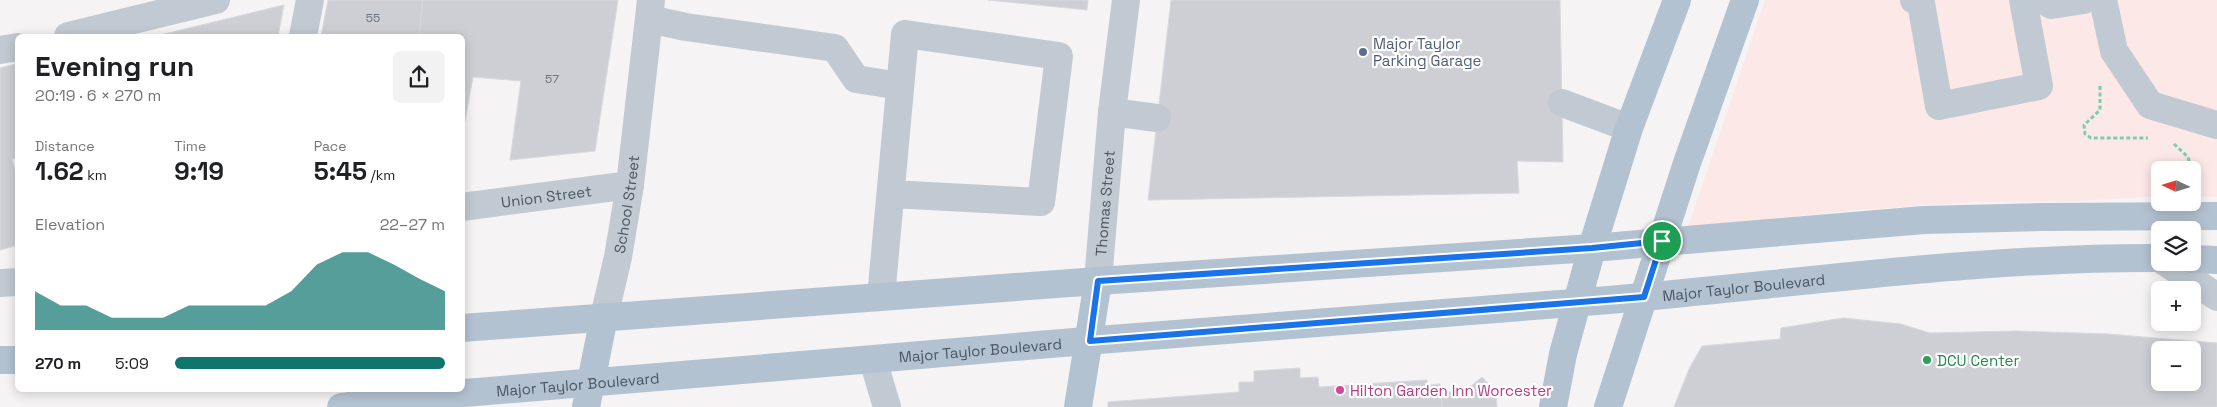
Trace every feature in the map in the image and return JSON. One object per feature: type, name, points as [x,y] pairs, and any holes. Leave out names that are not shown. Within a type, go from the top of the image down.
[{"type":"main road","points":[[1553,407],[1576,303],[1592,248],[1629,128],[1677,0]]},
{"type":"main road","points":[[1608,407],[1687,163],[1745,0]]},
{"type":"main road","points":[[465,328],[1098,281],[1592,248],[1924,220],[2217,216]]},
{"type":"main road","name":"Major Taylor Boulevard","points":[[341,407],[588,395],[873,360],[1576,303],[2026,261],[2151,259]]},
{"type":"main road","points":[[2201,259],[2217,260]]},
{"type":"main road","name":"Thomas Street","points":[[1078,407],[1090,341],[1098,281]]},
{"type":"main road","name":"School Street","points":[[588,395],[604,318]]},
{"type":"main road","points":[[0,360],[15,360]]},
{"type":"street","points":[[76,34],[216,0]]},
{"type":"street","points":[[303,34],[310,0]]},
{"type":"street","name":"Thomas Street","points":[[1098,281],[1112,112],[1126,0]]},
{"type":"street","points":[[1914,0],[1921,3],[1939,106],[2039,86],[2023,0]]},
{"type":"street","points":[[2043,0],[2051,5],[2084,0]]},
{"type":"street","points":[[2103,0],[2114,51],[2150,105],[2217,125]]},
{"type":"street","points":[[650,10],[686,27],[835,48],[856,79],[900,86]]},
{"type":"street","name":"School Street","points":[[604,318],[618,257],[630,185],[650,10]]},
{"type":"street","points":[[882,297],[900,86],[905,34],[1059,56],[1041,202],[891,194]]},
{"type":"street","points":[[0,50],[15,48]]},
{"type":"street","points":[[1562,103],[1629,128]]},
{"type":"street","points":[[1112,112],[1157,118]]},
{"type":"street","name":"Union Street","points":[[465,207],[630,185]]},
{"type":"street","points":[[2179,271],[2217,297]]},
{"type":"street","points":[[0,283],[15,282]]},
{"type":"street","points":[[873,360],[887,407]]},
{"type":"path","points":[[2100,84],[2100,110],[2084,125],[2085,134],[2091,138],[2148,138],[2157,140]]},
{"type":"path","points":[[2165,142],[2174,144],[2188,157],[2189,161]]},
{"type":"shaded area","points":[[1765,0],[2217,0],[2217,197],[2201,196],[2201,161],[2151,161],[2151,197],[2077,201],[1975,202],[1858,210],[1688,227]]},
{"type":"building","points":[[328,0],[423,0],[419,34],[321,34]]},
{"type":"building","points":[[423,0],[618,0],[595,151],[510,160],[521,81],[473,77],[465,121],[465,34],[419,34]]},
{"type":"building","points":[[988,0],[1088,0],[1087,10]]},
{"type":"building","name":"Major Taylor Parking Garage","points":[[1171,0],[1560,0],[1563,162],[1517,161],[1519,193],[1148,200]]},
{"type":"building","points":[[284,5],[278,34],[164,34]]},
{"type":"building","points":[[15,64],[15,158],[12,159],[15,170],[15,246],[0,250],[0,68]]},
{"type":"building","name":"DCU Center","points":[[1843,318],[1901,324],[1930,333],[2016,331],[2108,334],[2193,341],[2151,341],[2151,391],[2201,391],[2201,342],[2217,343],[2217,407],[1674,407],[1689,369],[1702,346],[1780,339],[1781,328]]},
{"type":"building","name":"Hilton Garden Inn Worcester","points":[[1300,368],[1300,378],[1318,377],[1319,387],[1427,380],[1427,385],[1440,384],[1442,407],[1108,407],[1108,402],[1239,392],[1239,382],[1254,382],[1254,371]]},
{"type":"building","points":[[1482,377],[1496,392],[1497,407],[1442,407],[1441,392],[1465,391]]},
{"type":"place","name":"Major Taylor Parking Garage","points":[[1363,52]]},
{"type":"place","name":"DCU Center","points":[[1927,360]]},
{"type":"place","name":"Hilton Garden Inn Worcester","points":[[1340,390]]},
{"type":"route","points":[[1662,241],[1644,297],[1090,341],[1098,281],[1592,248],[1662,241]]}]
